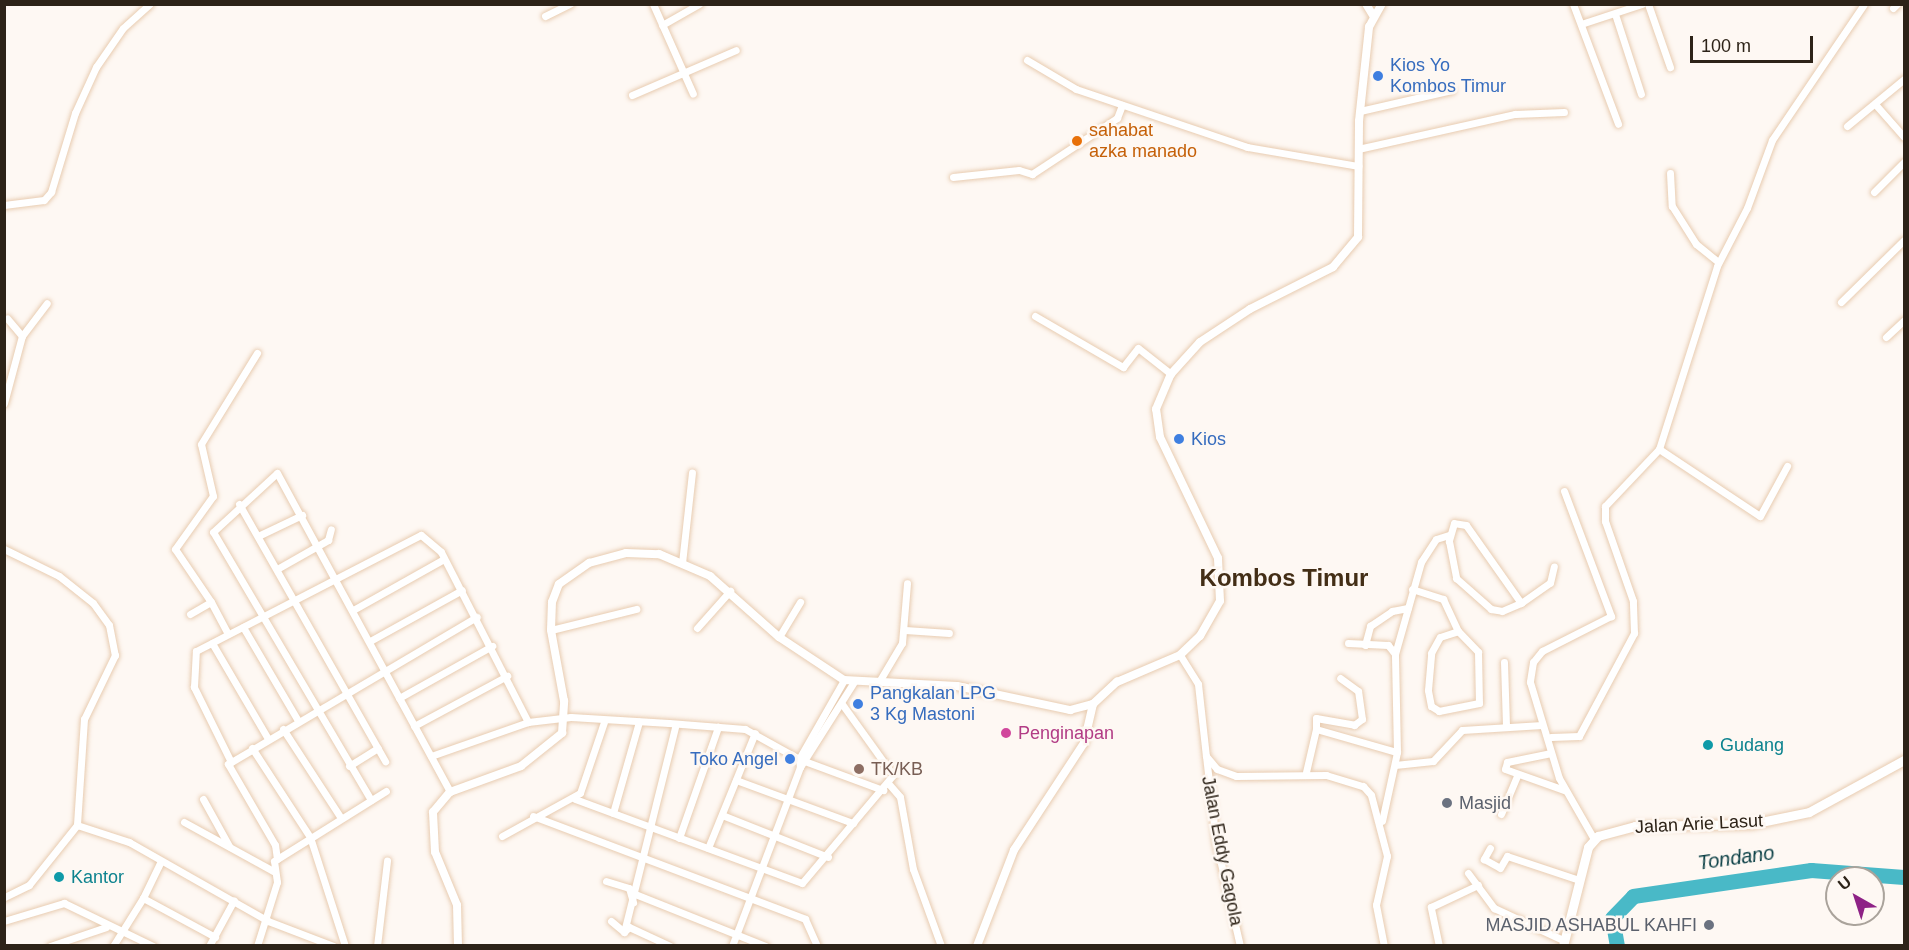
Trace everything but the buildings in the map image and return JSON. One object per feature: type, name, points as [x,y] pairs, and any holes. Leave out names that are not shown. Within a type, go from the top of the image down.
[{"type":"main road","name":"Jalan Arie Lasut","points":[[1594,839],[1627,827],[1750,824],[1799,814],[1905,760]]},
{"type":"main road","points":[[1563,943],[1579,880],[1594,839]]},
{"type":"street","points":[[4,205],[48,196],[96,67],[123,28],[150,4]]},
{"type":"street","points":[[545,16],[570,4]]},
{"type":"street","points":[[653,4],[693,94]]},
{"type":"street","points":[[662,25],[699,4]]},
{"type":"street","points":[[1365,4],[1373,15]]},
{"type":"street","points":[[1573,4],[1618,124]]},
{"type":"street","points":[[1581,24],[1642,4]]},
{"type":"street","points":[[1648,4],[1670,67]]},
{"type":"street","points":[[1551,737],[1579,736],[1634,633],[1626,572],[1604,512],[1659,449],[1718,262],[1747,208],[1781,123],[1864,4]]},
{"type":"street","points":[[458,945],[453,889],[432,838],[433,812],[450,792],[542,754],[562,734],[565,718],[551,630],[559,584],[589,563],[642,552],[682,563],[730,591],[778,637],[844,680],[854,682],[880,681],[957,686],[1070,710],[1092,704],[1135,672],[1180,655],[1210,620],[1222,590],[1218,558],[1156,423],[1170,374],[1212,333],[1316,277],[1348,253],[1361,216],[1358,166],[1360,111],[1373,15],[1382,5]]},
{"type":"street","points":[[1615,14],[1641,94]]},
{"type":"street","points":[[632,95],[736,50]]},
{"type":"street","points":[[1027,60],[1054,80],[1258,150],[1358,166]]},
{"type":"street","points":[[1847,126],[1905,79]]},
{"type":"street","points":[[1360,111],[1452,90]]},
{"type":"street","points":[[1875,104],[1905,137]]},
{"type":"street","points":[[953,177],[1019,170],[1032,174],[1117,118],[1122,105]]},
{"type":"street","points":[[1358,149],[1515,114],[1564,112]]},
{"type":"street","points":[[1874,192],[1905,162]]},
{"type":"street","points":[[1670,173],[1672,206],[1696,244],[1718,262]]},
{"type":"street","points":[[1841,302],[1905,240]]},
{"type":"street","points":[[4,403],[6,388],[22,336],[47,303]]},
{"type":"street","points":[[1035,316],[1123,367],[1141,348],[1170,374]]},
{"type":"street","points":[[8,318],[22,336]]},
{"type":"street","points":[[1886,337],[1905,320]]},
{"type":"street","points":[[228,634],[211,602],[175,549],[213,496],[201,444],[257,353]]},
{"type":"street","points":[[1659,449],[1760,516],[1787,466]]},
{"type":"street","points":[[371,800],[313,710],[213,531],[239,504],[277,473],[319,546],[450,792]]},
{"type":"street","points":[[682,563],[692,473]]},
{"type":"street","points":[[1564,491],[1611,614],[1605,623],[1548,647],[1533,662],[1530,682],[1542,725],[1551,737],[1551,753],[1564,790],[1594,839]]},
{"type":"street","points":[[239,504],[385,761]]},
{"type":"street","points":[[258,536],[302,515]]},
{"type":"street","points":[[1382,823],[1397,752],[1395,654],[1412,589],[1429,546],[1449,535],[1457,521],[1466,525],[1521,603]]},
{"type":"street","points":[[277,569],[319,546],[332,536],[331,529]]},
{"type":"street","points":[[231,762],[194,687],[196,651],[421,535],[436,543],[492,646],[528,722]]},
{"type":"street","points":[[1449,535],[1453,570],[1467,590],[1503,611],[1521,603],[1550,583],[1554,566]]},
{"type":"street","points":[[4,549],[79,590],[104,616],[114,637],[111,671],[84,719],[77,825],[37,876],[4,897]]},
{"type":"street","points":[[353,610],[444,559]]},
{"type":"street","points":[[880,681],[905,630],[907,583]]},
{"type":"street","points":[[1412,589],[1443,599],[1458,631],[1478,652],[1479,703],[1435,710],[1428,690],[1431,653],[1440,637],[1458,631]]},
{"type":"street","points":[[370,641],[462,590]]},
{"type":"street","points":[[697,628],[730,591]]},
{"type":"street","points":[[190,614],[211,602]]},
{"type":"street","points":[[778,637],[800,602]]},
{"type":"street","points":[[1365,645],[1370,626],[1408,608]]},
{"type":"street","points":[[551,630],[636,609]]},
{"type":"street","points":[[257,945],[268,921],[277,882],[273,871],[277,859],[275,845],[226,769],[231,762],[297,719],[477,617]]},
{"type":"street","points":[[243,627],[297,719]]},
{"type":"street","points":[[905,630],[949,633]]},
{"type":"street","points":[[212,643],[268,739]]},
{"type":"street","points":[[1348,643],[1388,645],[1395,654]]},
{"type":"street","points":[[399,698],[492,646]]},
{"type":"street","name":"Jalan Eddy Gagola","points":[[1180,655],[1202,697],[1216,842],[1240,945]]},
{"type":"street","points":[[1504,662],[1506,727]]},
{"type":"street","points":[[414,726],[507,676]]},
{"type":"street","points":[[1306,772],[1316,729],[1316,718],[1354,725],[1362,718],[1358,691],[1340,678]]},
{"type":"street","points":[[732,945],[800,767],[799,759],[844,680]]},
{"type":"street","points":[[800,767],[807,762],[854,682]]},
{"type":"street","points":[[575,799],[802,883],[828,857],[893,775],[842,704]]},
{"type":"street","points":[[977,945],[1008,860],[1084,743],[1092,704]]},
{"type":"street","points":[[431,756],[528,722],[565,718],[604,722],[676,724],[755,733],[799,759],[883,790]]},
{"type":"street","points":[[502,836],[533,816],[575,799],[590,771],[604,722]]},
{"type":"street","points":[[613,813],[639,722]]},
{"type":"street","points":[[819,723],[829,726]]},
{"type":"street","points":[[624,932],[636,894],[676,724]]},
{"type":"street","points":[[1395,765],[1433,761],[1462,730],[1542,725]]},
{"type":"street","points":[[679,838],[718,728]]},
{"type":"street","points":[[282,729],[341,819]]},
{"type":"street","points":[[1316,729],[1397,752]]},
{"type":"street","points":[[708,848],[755,733]]},
{"type":"street","points":[[252,748],[310,837],[345,945]]},
{"type":"street","points":[[349,766],[378,748]]},
{"type":"street","points":[[1551,753],[1505,764],[1517,776],[1564,790]]},
{"type":"street","points":[[1206,756],[1217,769],[1236,776],[1306,772],[1353,781],[1371,795],[1382,823],[1387,856],[1376,905],[1384,945]]},
{"type":"street","points":[[1501,814],[1517,776]]},
{"type":"street","points":[[736,780],[853,823]]},
{"type":"street","points":[[888,783],[900,797],[913,869],[941,945]]},
{"type":"street","points":[[277,859],[386,791]]},
{"type":"street","points":[[1371,795],[1387,797]]},
{"type":"street","points":[[203,799],[229,846]]},
{"type":"street","points":[[722,815],[828,857]]},
{"type":"street","points":[[533,816],[749,901],[805,919],[818,945]]},
{"type":"street","points":[[184,822],[273,871]]},
{"type":"street","points":[[77,825],[105,832],[234,900],[268,921],[333,945]]},
{"type":"street","points":[[1490,848],[1484,859],[1500,868],[1507,856],[1579,880]]},
{"type":"street","points":[[113,945],[143,898],[161,861]]},
{"type":"street","points":[[378,945],[387,861]]},
{"type":"street","points":[[1467,873],[1494,908],[1563,943]]},
{"type":"street","points":[[606,881],[629,888],[633,902]]},
{"type":"street","points":[[1439,945],[1431,907],[1478,885]]},
{"type":"street","points":[[636,894],[766,945]]},
{"type":"street","points":[[143,898],[215,938]]},
{"type":"street","points":[[209,945],[215,938],[234,900]]},
{"type":"street","points":[[4,921],[64,903],[106,927],[124,930],[153,945]]},
{"type":"street","points":[[611,921],[624,932]]},
{"type":"street","points":[[50,945],[106,927]]},
{"type":"street","points":[[624,932],[628,927],[670,945]]},
{"type":"street","points":[[135,945],[142,940]]},
{"type":"waterway","name":"Tondano","points":[[1617,946],[1612,918],[1633,896],[1811,870],[1904,877]]},
{"type":"place","name":"Kios Yo Kombos Timur","points":[[1378,76]]},
{"type":"place","name":"sahabat azka manado","points":[[1077,141]]},
{"type":"place","name":"Kios","points":[[1179,439]]},
{"type":"place","name":"Pangkalan LPG 3 Kg Mastoni","points":[[858,704]]},
{"type":"place","name":"Penginapan","points":[[1006,733]]},
{"type":"place","name":"Gudang","points":[[1708,745]]},
{"type":"place","name":"Toko Angel","points":[[790,759]]},
{"type":"place","name":"TK/KB","points":[[859,769]]},
{"type":"place","name":"Masjid","points":[[1447,803]]},
{"type":"place","name":"Kantor","points":[[59,877]]},
{"type":"place","name":"MASJID ASHABUL KAHFI","points":[[1709,925]]},
{"type":"district","name":"Kombos Timur","points":[[1284,578]]}]
